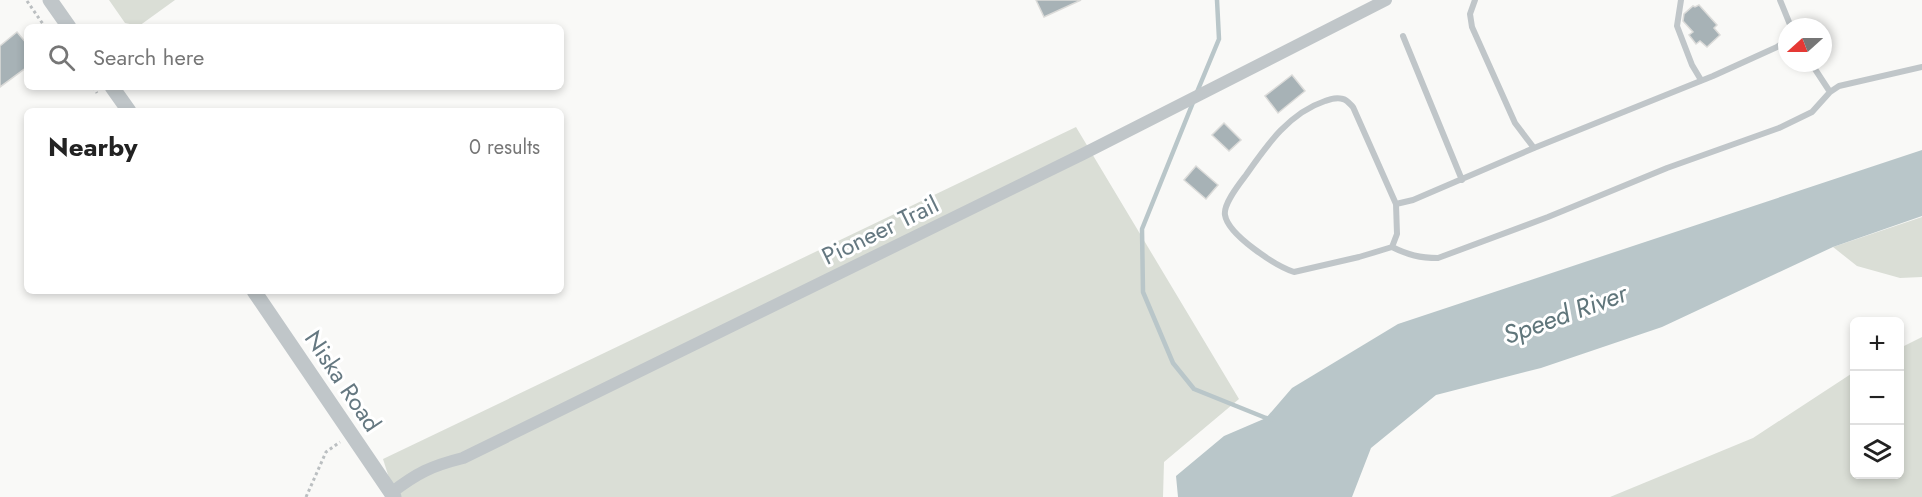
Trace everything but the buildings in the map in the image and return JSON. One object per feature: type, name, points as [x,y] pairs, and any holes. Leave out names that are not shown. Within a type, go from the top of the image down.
[{"type":"street","points":[[50,0],[67,24]]},
{"type":"street","name":"Pioneer Trail","points":[[392,495],[411,477],[435,465],[464,458],[1041,175],[1386,0]]},
{"type":"street","points":[[114,90],[127,108]]},
{"type":"street","name":"Niska Road","points":[[256,294],[392,495]]},
{"type":"lane","points":[[1475,0],[1470,14],[1472,27],[1515,123],[1534,148]]},
{"type":"lane","points":[[1681,0],[1677,26],[1692,65],[1701,80]]},
{"type":"lane","points":[[1780,0],[1787,18]]},
{"type":"lane","points":[[1403,36],[1462,180]]},
{"type":"lane","points":[[1396,204],[1413,200],[1462,180],[1778,46]]},
{"type":"lane","points":[[1392,247],[1397,234],[1396,204],[1353,107],[1345,99],[1334,98],[1305,110],[1279,131],[1234,191],[1226,207],[1225,215],[1237,234],[1261,254],[1294,272],[1392,247],[1410,256],[1438,258],[1454,254],[1667,168],[1779,128],[1812,112],[1830,92],[1839,86],[1922,67]]},
{"type":"lane","points":[[1817,72],[1830,92]]},
{"type":"path","points":[[27,1],[43,24]]},
{"type":"path","points":[[306,497],[326,452],[351,434]]},
{"type":"shaded area","points":[[109,0],[175,0],[142,24],[125,23]]},
{"type":"shaded area","points":[[1076,127],[1239,399],[1164,462],[1163,497],[395,497],[383,459]]},
{"type":"shaded area","points":[[1922,217],[1922,277],[1900,278],[1857,266],[1833,247]]},
{"type":"shaded area","points":[[1922,337],[1922,497],[1610,497],[1753,438],[1850,375],[1850,479],[1904,479],[1904,346]]},
{"type":"water","name":"Speed River","points":[[1922,150],[1922,216],[1833,247],[1662,327],[1541,368],[1436,395],[1371,448],[1352,497],[1178,497],[1176,476],[1224,436],[1266,418],[1292,388],[1398,324]]},
{"type":"waterway","points":[[1197,92],[1219,39],[1217,0]]},
{"type":"waterway","points":[[1194,100],[1142,229],[1143,292],[1173,363],[1194,389],[1272,419]]}]
